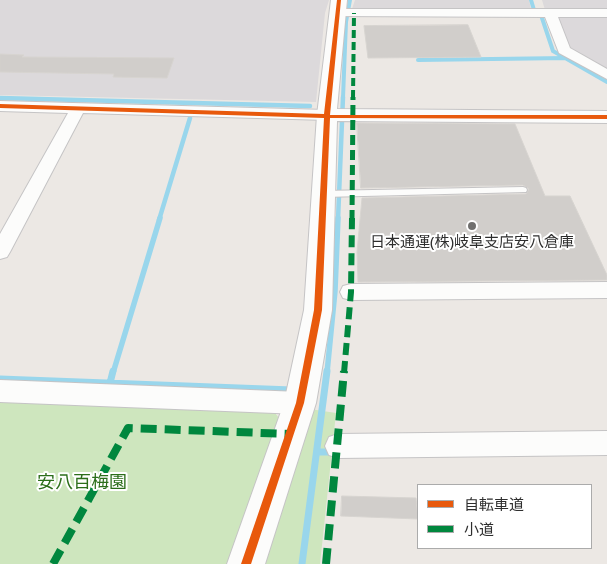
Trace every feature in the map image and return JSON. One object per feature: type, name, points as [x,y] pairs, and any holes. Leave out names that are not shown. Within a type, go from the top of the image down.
[{"type":"street","points":[[538,0],[564,50],[607,74]]},
{"type":"street","points":[[246,564],[300,403],[318,310],[323,194],[337,116],[342,9],[607,13]]},
{"type":"street","points":[[0,106],[337,116],[607,117]]},
{"type":"street","points":[[0,252],[78,108]]},
{"type":"street","points":[[351,292],[607,290]]},
{"type":"street","points":[[0,391],[300,403]]},
{"type":"street","points":[[338,446],[607,443]]},
{"type":"lane","points":[[323,194],[523,190]]},
{"type":"shaded area","points":[[0,0],[329,0],[325,13],[316,102],[0,95]]},
{"type":"shaded area","points":[[355,0],[529,0],[531,9],[352,9]]},
{"type":"shaded area","points":[[542,0],[607,0],[607,11],[545,10]]},
{"type":"shaded area","points":[[559,15],[607,15],[607,71],[570,49],[557,18]]},
{"type":"green space","name":"安八百梅園","points":[[0,398],[272,409],[282,422],[230,564],[0,564]]},
{"type":"green space","points":[[310,409],[336,413],[320,564],[259,564]]},
{"type":"building","points":[[468,25],[481,57],[368,58],[364,26]]},
{"type":"building","points":[[0,54],[24,55],[22,57],[174,58],[167,78],[113,77],[114,74],[0,72]]},
{"type":"building","name":"日本通運(株)岐阜支店安八倉庫","points":[[357,123],[515,124],[545,196],[570,196],[607,275],[607,280],[358,282],[357,252],[362,198],[526,194],[529,189],[523,185],[361,188]]},
{"type":"building","points":[[342,496],[416,498],[417,519],[341,516]]},
{"type":"waterway","points":[[343,98],[346,22],[350,0]]},
{"type":"waterway","points":[[529,10],[534,10],[531,0]]},
{"type":"waterway","points":[[536,12],[541,15],[553,51],[565,58]]},
{"type":"waterway","points":[[418,60],[565,58]]},
{"type":"waterway","points":[[565,58],[607,82]]},
{"type":"waterway","points":[[338,220],[343,97]]},
{"type":"waterway","points":[[0,98],[310,106]]},
{"type":"waterway","points":[[159,220],[190,118]]},
{"type":"waterway","points":[[113,373],[160,218]]},
{"type":"waterway","points":[[327,373],[335,291],[338,218]]},
{"type":"waterway","points":[[110,383],[113,371]]},
{"type":"waterway","points":[[302,564],[327,371]]},
{"type":"waterway","points":[[0,379],[292,390]]},
{"type":"waterway","points":[[318,452],[335,452]]},
{"type":"marked path","points":[[326,564],[351,292],[354,13]]},
{"type":"marked path","points":[[53,564],[128,428],[291,434]]},
{"type":"cycle path","points":[[246,564],[300,403],[318,310],[327,115],[339,0]]},
{"type":"cycle path","points":[[0,106],[354,117],[607,117]]},
{"type":"place","name":"日本通運(株)岐阜支店安八倉庫","points":[[472,226]]}]
